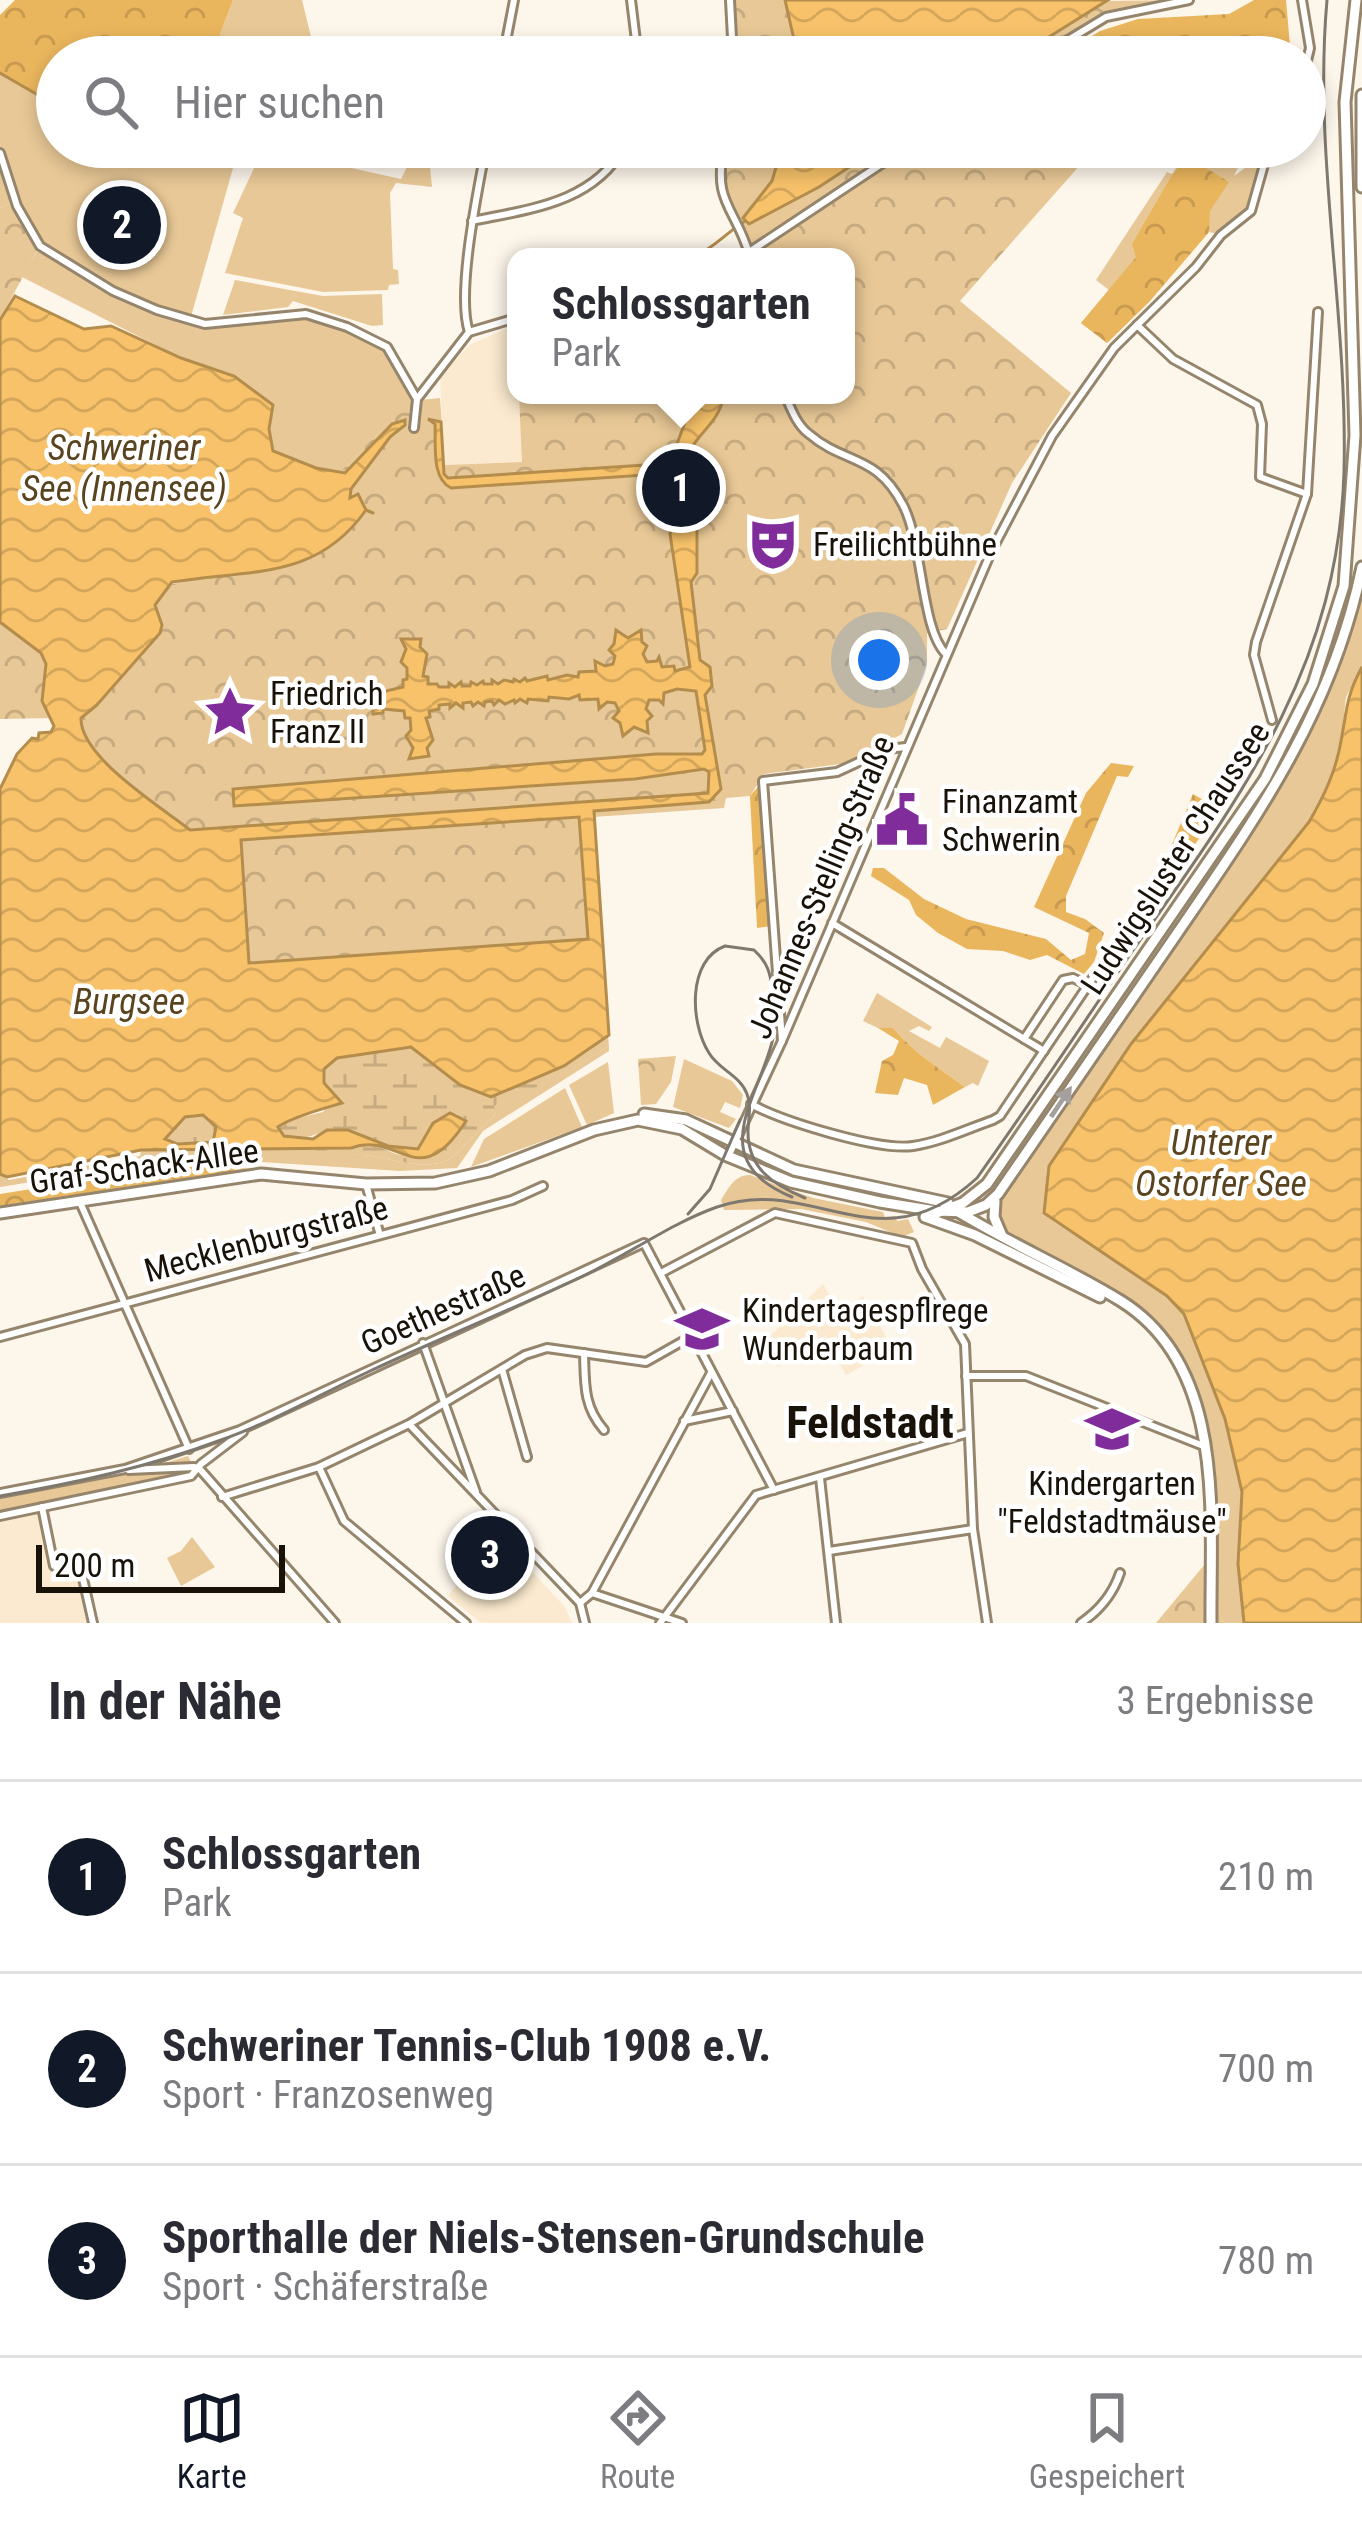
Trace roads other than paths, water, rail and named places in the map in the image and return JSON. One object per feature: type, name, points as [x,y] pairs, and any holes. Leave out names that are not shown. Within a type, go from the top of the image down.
[{"type":"street","points":[[507,36],[514,0]]},
{"type":"street","points":[[632,0],[636,36]]},
{"type":"street","points":[[730,0],[732,36]]},
{"type":"street","points":[[1075,36],[1106,17],[1189,0]]},
{"type":"street","points":[[1302,0],[1308,36]]},
{"type":"street","name":"Ludwigsluster Chaussee","points":[[926,1217],[952,1208],[987,1184],[1255,793],[1313,684],[1344,586],[1354,480],[1357,322],[1345,102],[1357,0]]},
{"type":"street","points":[[1362,95],[1362,187]]},
{"type":"street","points":[[0,153],[17,206],[34,238],[74,268],[113,291],[190,321],[205,324],[306,314],[347,327],[387,346],[417,399]]},
{"type":"street","points":[[470,332],[466,297],[482,168]]},
{"type":"street","points":[[472,221],[546,205],[590,187],[611,168]]},
{"type":"street","points":[[720,168],[720,191],[747,248]]},
{"type":"street","points":[[760,248],[876,168]]},
{"type":"street","name":"Johannes-Stelling-Straße","points":[[728,1157],[1027,479],[1079,395],[1137,325],[1221,235],[1251,211],[1263,168]]},
{"type":"street","points":[[1272,720],[1254,655],[1307,494],[1318,312]]},
{"type":"street","points":[[414,428],[417,399],[470,332],[507,321]]},
{"type":"street","points":[[1137,325],[1173,358],[1256,405],[1262,424],[1260,477],[1307,494]]},
{"type":"street","points":[[790,404],[808,434],[874,467],[903,504],[917,540],[934,632],[946,654]]},
{"type":"street","name":"Ludwigsluster Chaussee","points":[[995,1198],[1276,786],[1325,691],[1344,640],[1362,567]]},
{"type":"street","points":[[782,1042],[763,782],[837,772],[887,749],[906,747]]},
{"type":"street","points":[[832,922],[1044,1052]]},
{"type":"street","points":[[751,1104],[818,1129],[909,1147],[1000,1116],[1121,936]]},
{"type":"street","points":[[1024,1039],[1063,980],[1073,978],[1090,986]]},
{"type":"street","name":"Graf-Schack-Allee","points":[[0,1213],[261,1174],[366,1184],[435,1183],[469,1176],[627,1116],[664,1114],[794,1170],[952,1208]]},
{"type":"street","name":"Graf-Schack-Allee","points":[[594,1130],[652,1120],[682,1129],[728,1157],[791,1182],[887,1204],[951,1225],[1138,1315]]},
{"type":"street","points":[[366,1184],[380,1233]]},
{"type":"street","points":[[986,1240],[974,1222],[987,1184]]},
{"type":"street","name":"Mecklenburgstraße","points":[[0,1337],[512,1200],[543,1186]]},
{"type":"street","points":[[995,1198],[994,1217],[1005,1240]]},
{"type":"street","name":"Graf-Schack-Allee","points":[[887,1204],[977,1210],[995,1198]]},
{"type":"street","points":[[80,1201],[188,1448]]},
{"type":"street","points":[[952,1208],[1107,1294],[1161,1334],[1174,1353],[1206,1447],[1210,1623]]},
{"type":"street","points":[[774,1490],[661,1273],[776,1213],[912,1243],[965,1344],[973,1529],[987,1623]]},
{"type":"street","name":"Graf-Schack-Allee","points":[[926,1217],[974,1222]]},
{"type":"street","name":"Goethestraße","points":[[0,1493],[125,1469],[261,1420],[644,1243],[661,1273]]},
{"type":"street","points":[[222,1497],[319,1467],[409,1424],[525,1355],[547,1348],[646,1362],[694,1335]]},
{"type":"street","points":[[423,1343],[478,1496]]},
{"type":"street","points":[[584,1353],[585,1395],[591,1414],[604,1430]]},
{"type":"street","points":[[502,1369],[527,1457]]},
{"type":"street","points":[[580,1604],[592,1594],[712,1371]]},
{"type":"street","points":[[966,1376],[1026,1376],[1206,1447]]},
{"type":"street","points":[[683,1421],[733,1411]]},
{"type":"street","name":"Goethestraße","points":[[0,1516],[190,1476],[261,1420]]},
{"type":"street","points":[[409,1424],[580,1604],[585,1623]]},
{"type":"street","points":[[662,1620],[756,1495],[969,1432]]},
{"type":"street","points":[[125,1469],[197,1467],[335,1623]]},
{"type":"street","points":[[319,1467],[344,1521],[466,1623]]},
{"type":"street","points":[[820,1478],[836,1623]]},
{"type":"street","points":[[42,1507],[54,1566],[80,1561],[93,1623]]},
{"type":"street","points":[[829,1551],[973,1529]]},
{"type":"street","points":[[1081,1623],[1115,1588],[1120,1573]]},
{"type":"street","points":[[592,1594],[682,1623]]},
{"type":"water","points":[[785,0],[1108,0],[1051,36],[793,36]]},
{"type":"water","points":[[776,168],[848,168],[749,224],[743,218],[772,181]]},
{"type":"water","points":[[15,296],[84,329],[111,326],[234,376],[273,405],[269,429],[273,451],[316,468],[345,473],[392,424],[405,420],[351,489],[350,498],[358,494],[366,510],[347,533],[326,549],[280,568],[172,582],[155,605],[160,633],[81,718],[93,749],[107,764],[190,830],[708,793],[709,772],[704,769],[635,779],[234,806],[233,789],[702,754],[696,691],[664,693],[663,704],[649,700],[648,733],[634,727],[623,736],[620,723],[613,718],[619,711],[615,703],[607,702],[599,709],[598,699],[580,700],[579,695],[528,699],[527,703],[499,700],[484,706],[471,702],[463,703],[463,708],[456,703],[450,708],[450,704],[439,705],[426,718],[433,740],[427,748],[429,756],[409,759],[413,748],[406,736],[410,718],[405,718],[404,711],[383,709],[373,714],[372,688],[381,687],[382,692],[403,687],[407,679],[401,639],[421,639],[420,647],[427,654],[423,676],[428,677],[428,684],[439,687],[578,677],[579,672],[596,671],[595,661],[613,664],[615,656],[609,650],[616,630],[628,638],[641,630],[647,662],[659,657],[662,667],[674,666],[675,671],[690,667],[670,534],[679,509],[678,484],[685,485],[697,526],[697,573],[691,582],[700,660],[710,667],[712,686],[705,695],[721,789],[709,802],[594,811],[609,1035],[564,1066],[491,1097],[460,1085],[411,1047],[337,1058],[324,1069],[324,1083],[342,1103],[278,1127],[284,1136],[313,1139],[327,1130],[348,1130],[388,1146],[418,1149],[433,1123],[450,1113],[466,1121],[435,1154],[421,1158],[368,1145],[141,1150],[7,1177],[0,1174],[0,789],[17,754],[32,738],[51,732],[54,726],[42,701],[46,664],[41,653],[0,622],[0,320]],"holes":[[[579,817],[588,939],[249,963],[241,840]],[[203,1115],[216,1127],[213,1142],[177,1144],[165,1139],[185,1117]]]},
{"type":"water","points":[[692,404],[721,404],[690,451],[685,476],[451,488],[437,469],[435,424],[428,419],[441,422],[448,478],[660,464],[677,444]]},
{"type":"water","name":"Unterer Ostorfer See","points":[[1362,667],[1362,1623],[1244,1623],[1238,1564],[1242,1492],[1225,1419],[1184,1314],[1167,1296],[1044,1213],[1049,1166],[1131,1044],[1309,822],[1333,773],[1350,695]]},
{"type":"waterway","points":[[0,73],[36,94]]},
{"type":"waterway","points":[[709,248],[745,221]]},
{"type":"waterway","points":[[680,473],[682,484]]},
{"type":"waterway","points":[[366,510],[373,513]]},
{"type":"tram line","points":[[1325,36],[1327,0]]},
{"type":"tram line","points":[[0,1496],[139,1466],[240,1433],[579,1278],[717,1207],[751,1200],[784,1201],[876,1218],[908,1216],[941,1204],[977,1178],[1244,785],[1276,729],[1323,609],[1338,543],[1344,472],[1341,354],[1326,157]]},
{"type":"tram line","points":[[792,1197],[765,1182],[749,1165],[743,1145],[744,1125],[750,1104],[767,1060],[773,1038],[769,973],[754,950],[725,946],[713,953],[698,978],[698,1026],[713,1059],[747,1094],[749,1104],[750,1108],[749,1145],[758,1166],[773,1181],[805,1198]]},
{"type":"tram line","points":[[688,1214],[710,1189],[740,1120]]},
{"type":"place","name":"Schweriner Tennis-Club 1908 e.V.","points":[[122,225]]},
{"type":"place","name":"Schlossgarten","points":[[681,488]]},
{"type":"place","name":"Freilichtbühne","points":[[773,544]]},
{"type":"place","name":"Friedrich Franz II","points":[[230,712]]},
{"type":"place","name":"Finanzamt Schwerin","points":[[902,820]]},
{"type":"place","name":"Kindertagespflrege Wunderbaum","points":[[702,1329]]},
{"type":"place","name":"Kindergarten \"Feldstadtmäuse\"","points":[[1112,1429]]},
{"type":"place","name":"Sporthalle der Niels-Stensen-Grundschule","points":[[490,1555]]},
{"type":"district","name":"Feldstadt","points":[[870,1422]]},
{"type":"water label","name":"Schweriner See (Innensee)","points":[[124,468]]},
{"type":"water label","name":"Burgsee","points":[[129,1002]]}]
